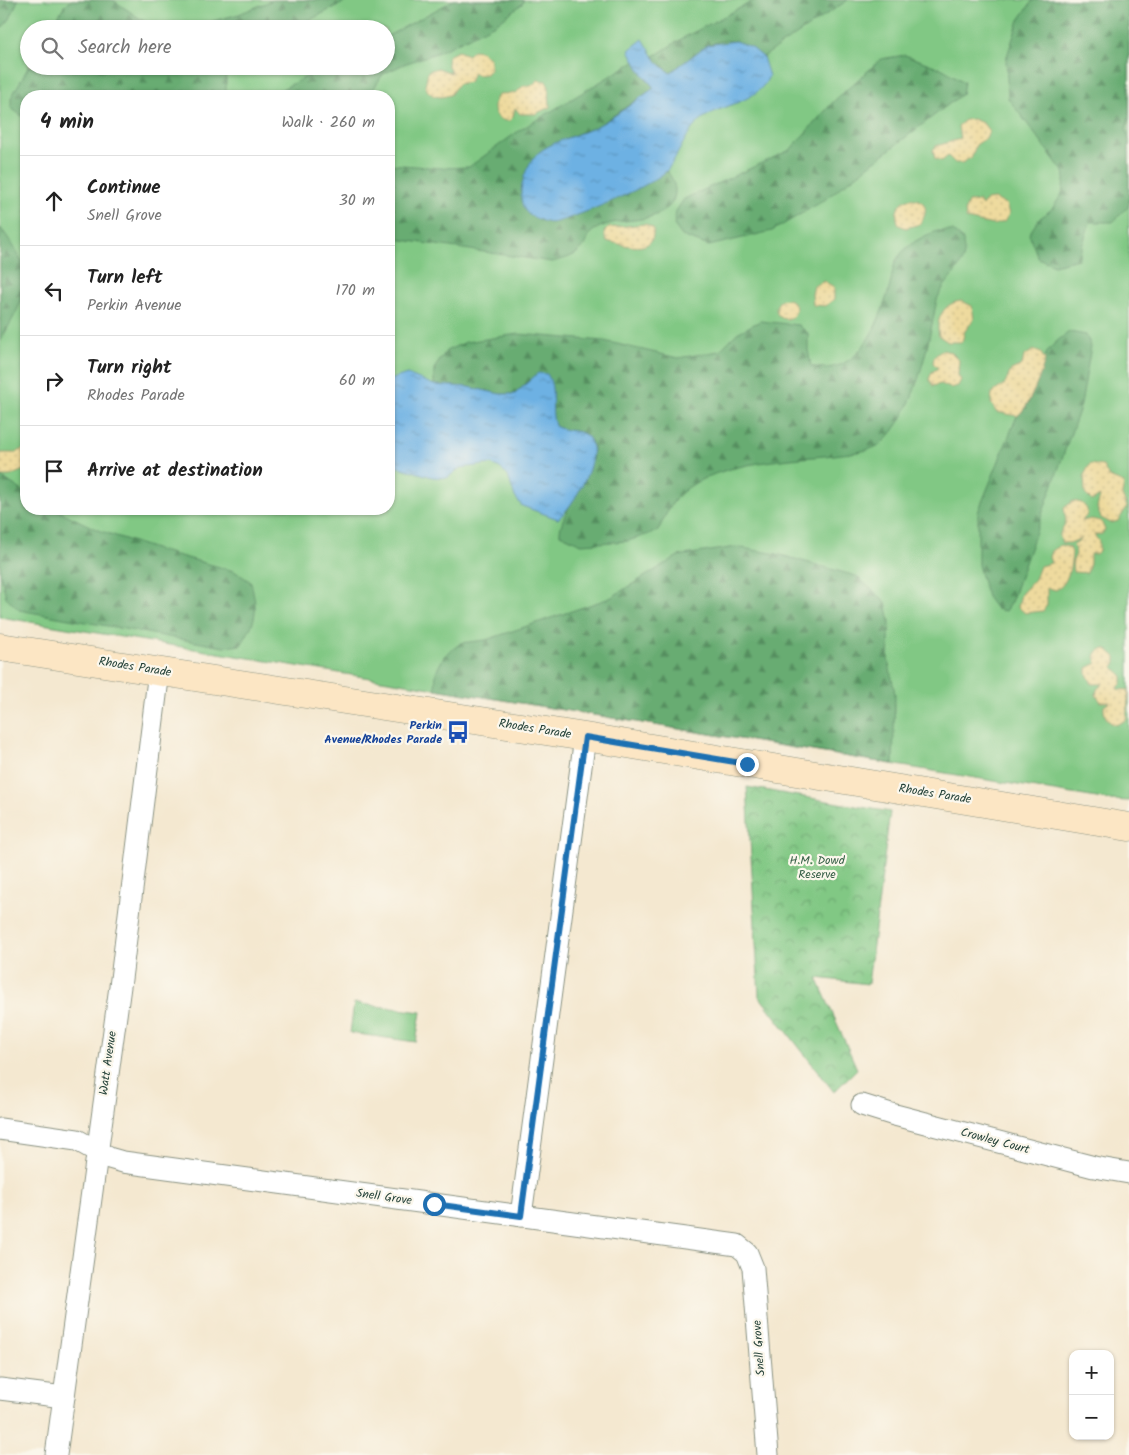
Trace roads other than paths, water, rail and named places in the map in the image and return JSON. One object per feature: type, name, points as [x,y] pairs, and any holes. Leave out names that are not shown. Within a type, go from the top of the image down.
[{"type":"main road","name":"Rhodes Parade","points":[[0,647],[585,737],[1129,827]]},
{"type":"street","name":"Watt Avenue","points":[[56,1455],[96,1150],[121,979],[159,671]]},
{"type":"street","points":[[521,1216],[585,737]]},
{"type":"street","name":"Crowley Court","points":[[862,1105],[1065,1160],[1129,1173]]},
{"type":"street","name":"Snell Grove","points":[[0,1128],[77,1140],[110,1158],[123,1162],[729,1242],[743,1249],[753,1268],[768,1455]]},
{"type":"street","points":[[0,1389],[64,1397]]},
{"type":"water","points":[[643,39],[657,62],[670,73],[707,45],[735,41],[751,47],[763,57],[769,76],[757,92],[740,102],[711,114],[696,124],[668,169],[649,183],[598,207],[556,222],[545,222],[534,218],[523,207],[521,190],[526,171],[536,155],[555,143],[604,122],[654,88],[639,69],[629,50]]},
{"type":"water","points":[[538,373],[547,374],[552,385],[555,426],[584,434],[592,444],[590,467],[585,480],[571,504],[558,519],[522,506],[515,497],[508,476],[500,468],[491,464],[460,468],[447,478],[432,477],[395,466],[395,378],[407,374],[434,385],[469,387],[500,394],[515,394]]},
{"type":"place","name":"Perkin Avenue/Rhodes Parade","points":[[458,732]]},
{"type":"park label","name":"H.M. Dowd Reserve","points":[[817,867]]}]
